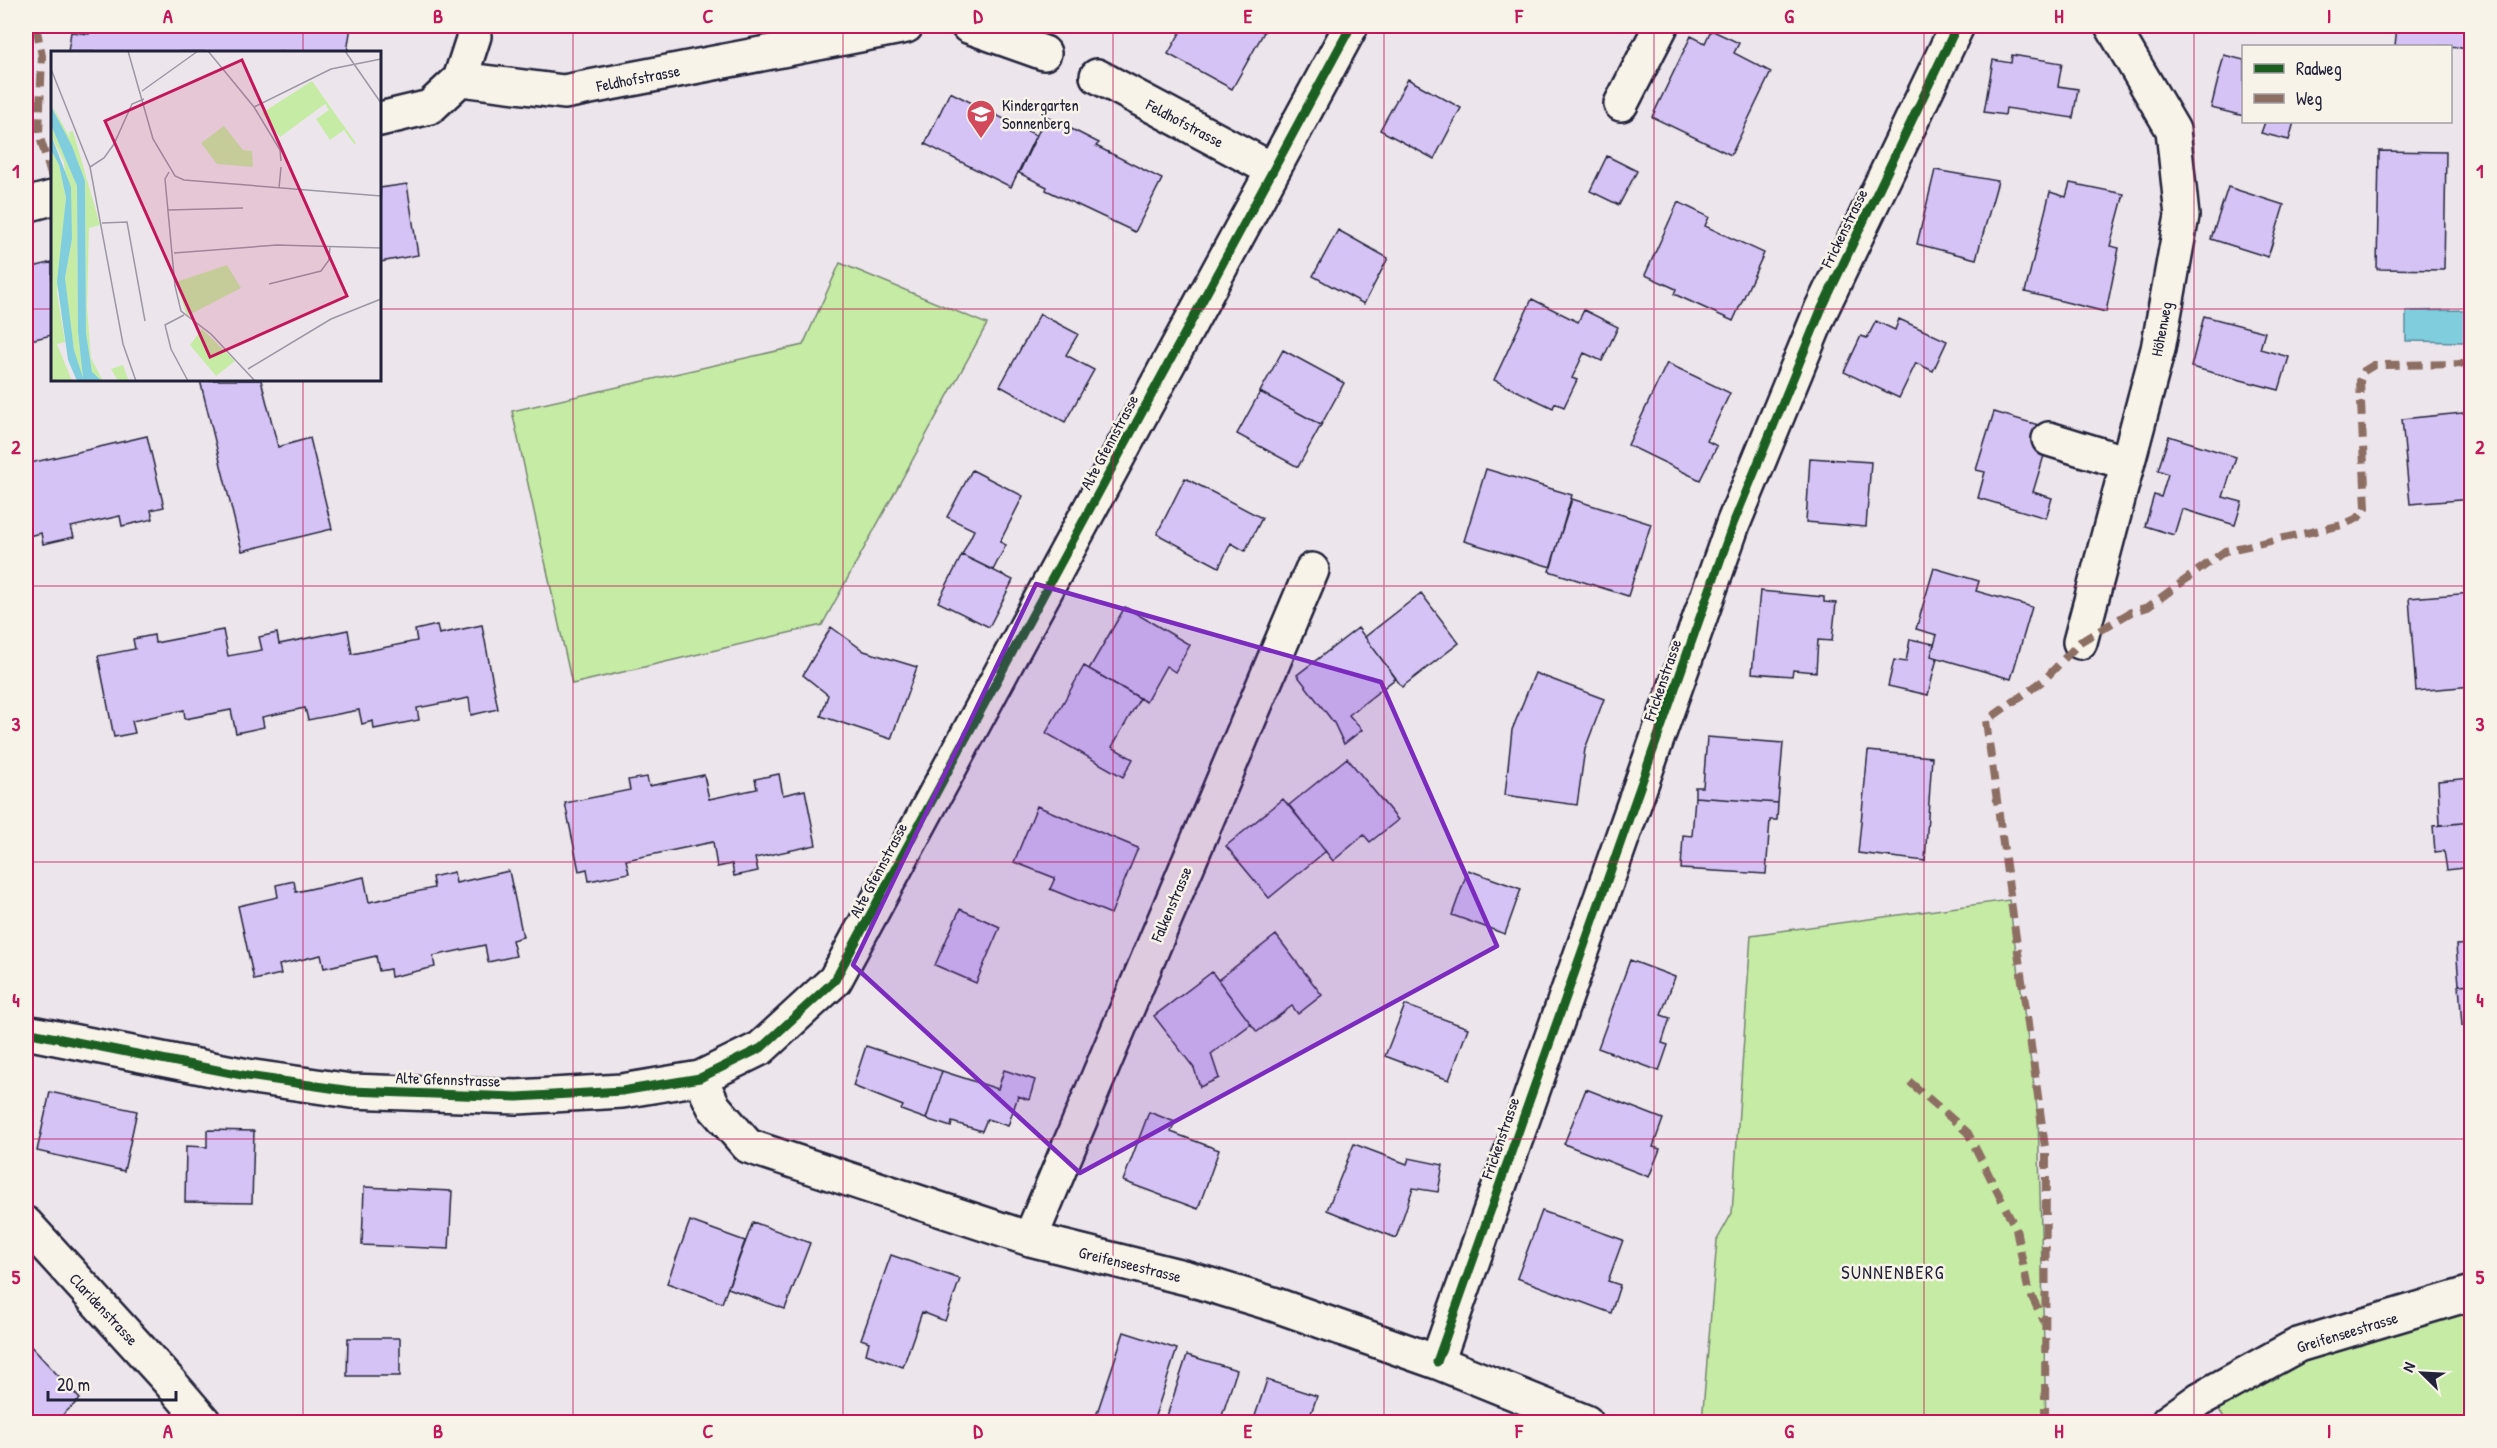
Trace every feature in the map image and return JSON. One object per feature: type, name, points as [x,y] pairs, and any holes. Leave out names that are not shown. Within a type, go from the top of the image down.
[{"type":"street","points":[[381,119],[430,107],[460,79],[474,36],[473,26]]},
{"type":"street","name":"Feldhofstrasse","points":[[460,79],[564,92],[906,26]]},
{"type":"street","points":[[968,26],[1044,53]]},
{"type":"street","name":"Alte Gfennstrasse","points":[[26,1032],[247,1076],[351,1091],[517,1097],[622,1091],[700,1078],[761,1048],[835,980],[1351,26]]},
{"type":"street","points":[[1621,104],[1661,26]]},
{"type":"street","name":"Frickenstrasse","points":[[1437,1362],[1733,524],[1821,310],[1958,26]]},
{"type":"street","name":"Höhenweg","points":[[2080,642],[2158,349],[2182,216],[2173,130],[2112,26]]},
{"type":"street","name":"Feldhofstrasse","points":[[1097,76],[1273,170]]},
{"type":"street","points":[[26,205],[51,198]]},
{"type":"street","points":[[2049,439],[2127,463]]},
{"type":"street","name":"Falkenstrasse","points":[[1030,1239],[1312,570]]},
{"type":"street","name":"Greifenseestrasse","points":[[700,1078],[714,1107],[748,1146],[1030,1239],[1187,1278],[1273,1304],[1437,1362],[1587,1422]]},
{"type":"street","name":"Claridenstrasse","points":[[26,1224],[204,1422]]},
{"type":"street","name":"Greifenseestrasse","points":[[2168,1422],[2200,1399],[2298,1345],[2472,1293]]},
{"type":"highlighted area","points":[[1036,584],[1381,682],[1497,946],[1080,1173],[853,965]]},
{"type":"green space","points":[[840,263],[987,324],[822,625],[572,684],[512,411],[803,345]]},
{"type":"green space","points":[[2009,900],[2038,1115],[2046,1422],[1702,1422],[1717,1240],[1732,1213],[1751,935]]},
{"type":"green space","points":[[2471,1302],[2471,1422],[2227,1422],[2216,1405],[2339,1340]]},
{"type":"water","points":[[2465,310],[2465,342],[2406,341],[2406,311]]},
{"type":"building","points":[[90,26],[351,26],[347,51],[68,51],[71,32],[89,34]]},
{"type":"building","points":[[1184,26],[1251,26],[1264,32],[1232,89],[1168,54]]},
{"type":"building","points":[[2397,26],[2472,26],[2472,50],[2452,45],[2395,45]]},
{"type":"building","points":[[1711,30],[1739,43],[1734,53],[1771,72],[1731,155],[1652,117],[1691,36],[1705,43]]},
{"type":"building","points":[[2012,55],[2062,63],[2058,86],[2078,89],[2073,118],[2006,108],[2005,115],[1984,112],[1993,60],[2011,63]]},
{"type":"building","points":[[2224,55],[2242,60],[2242,116],[2211,108]]},
{"type":"building","points":[[1408,79],[1461,108],[1434,159],[1380,130]]},
{"type":"building","name":"Kindergarten Sonnenberg","points":[[950,92],[1036,135],[1011,187],[925,144]]},
{"type":"building","points":[[1046,116],[1099,143],[1096,146],[1162,179],[1135,232],[1046,190],[1047,187],[1019,173]]},
{"type":"building","points":[[2265,123],[2294,123],[2289,140],[2261,133]]},
{"type":"building","points":[[2379,151],[2446,152],[2444,270],[2377,269]]},
{"type":"building","points":[[1607,156],[1637,171],[1619,205],[1590,191]]},
{"type":"building","points":[[1935,170],[1998,181],[1976,259],[1917,244]]},
{"type":"building","points":[[2070,183],[2124,194],[2110,246],[2119,248],[2106,312],[2025,292],[2050,192],[2066,197]]},
{"type":"building","points":[[407,184],[418,255],[381,262],[381,188]]},
{"type":"building","points":[[2228,187],[2284,205],[2268,257],[2211,239]]},
{"type":"building","points":[[1678,202],[1709,217],[1705,226],[1764,253],[1733,321],[1674,294],[1676,289],[1645,275]]},
{"type":"building","points":[[1338,230],[1388,258],[1364,304],[1313,276]]},
{"type":"building","points":[[51,262],[51,335],[26,341],[26,269]]},
{"type":"building","points":[[1532,299],[1578,322],[1584,310],[1618,327],[1602,361],[1584,353],[1572,378],[1577,380],[1564,407],[1555,403],[1553,408],[1494,380]]},
{"type":"building","points":[[1040,314],[1078,334],[1066,355],[1094,370],[1065,422],[1000,386]]},
{"type":"building","points":[[2204,316],[2265,332],[2260,349],[2289,357],[2279,390],[2191,367]]},
{"type":"building","points":[[1899,319],[1947,341],[1933,371],[1916,363],[1899,398],[1844,372],[1861,336],[1867,338],[1876,321],[1895,330]]},
{"type":"building","points":[[1283,350],[1344,383],[1321,425],[1260,392]]},
{"type":"building","points":[[1667,363],[1730,393],[1707,441],[1717,446],[1700,480],[1628,445]]},
{"type":"building","points":[[200,381],[261,381],[278,447],[310,438],[332,529],[242,551]]},
{"type":"building","points":[[1260,392],[1321,425],[1298,467],[1237,434]]},
{"type":"building","points":[[1994,412],[2052,429],[2033,492],[2052,498],[2046,518],[1978,498],[1985,472],[1976,470]]},
{"type":"building","points":[[2472,412],[2472,499],[2410,504],[2402,419]]},
{"type":"building","points":[[147,436],[164,507],[151,510],[153,519],[122,526],[120,516],[71,527],[74,537],[43,544],[41,533],[28,536],[26,464]]},
{"type":"building","points":[[2169,436],[2236,457],[2223,497],[2242,502],[2235,525],[2182,509],[2174,535],[2145,526],[2154,495],[2161,497],[2168,474],[2158,470]]},
{"type":"building","points":[[1810,458],[1871,462],[1866,527],[1806,522]]},
{"type":"building","points":[[1486,469],[1572,495],[1551,567],[1464,541]]},
{"type":"building","points":[[972,470],[1023,496],[1000,542],[1006,545],[993,570],[962,555],[974,530],[947,517]]},
{"type":"building","points":[[1185,478],[1262,518],[1245,551],[1231,543],[1219,567],[1157,534]]},
{"type":"building","points":[[1572,499],[1651,524],[1628,596],[1549,571]]},
{"type":"building","points":[[962,555],[1013,580],[989,627],[938,602]]},
{"type":"building","points":[[1934,568],[1979,581],[1976,591],[2032,607],[2011,679],[1931,656],[1937,635],[1916,629]]},
{"type":"building","points":[[1760,591],[1824,597],[1824,602],[1836,603],[1832,641],[1818,640],[1816,672],[1793,670],[1792,676],[1752,673]]},
{"type":"building","points":[[1421,593],[1459,643],[1402,687],[1365,637]]},
{"type":"building","points":[[2472,593],[2472,686],[2416,691],[2409,598]]},
{"type":"building","points":[[1125,607],[1190,645],[1175,672],[1166,666],[1146,702],[1089,669]]},
{"type":"building","points":[[437,625],[439,634],[482,625],[498,709],[471,715],[469,698],[417,708],[419,720],[374,729],[373,721],[362,724],[359,710],[308,720],[305,708],[262,717],[264,727],[236,733],[231,710],[185,719],[184,710],[132,721],[135,733],[114,737],[98,656],[135,649],[133,639],[154,635],[155,643],[223,630],[228,656],[262,650],[259,637],[277,633],[279,644],[348,630],[352,654],[417,641],[415,630]]},
{"type":"building","points":[[831,627],[864,651],[917,667],[891,739],[821,716],[828,695],[803,675]]},
{"type":"building","points":[[1358,628],[1396,678],[1349,715],[1362,730],[1344,744],[1334,723],[1297,675]]},
{"type":"building","points":[[1910,639],[1934,644],[1931,656],[1937,658],[1928,695],[1888,686],[1894,660],[1906,662]]},
{"type":"building","points":[[1084,666],[1140,698],[1112,747],[1133,759],[1123,777],[1046,733]]},
{"type":"building","points":[[1535,673],[1604,699],[1585,749],[1577,805],[1505,795],[1512,730]]},
{"type":"building","points":[[1707,737],[1783,743],[1778,803],[1695,797],[1695,787],[1703,787]]},
{"type":"building","points":[[1868,751],[1932,757],[1925,861],[1858,853]]},
{"type":"building","points":[[1347,758],[1398,820],[1370,842],[1364,835],[1333,861],[1289,805]]},
{"type":"building","points":[[779,774],[783,795],[805,790],[816,845],[755,858],[758,871],[734,876],[732,864],[717,867],[713,842],[626,860],[629,873],[589,881],[587,869],[579,871],[565,803],[630,790],[628,780],[647,777],[649,786],[704,775],[709,799],[757,789],[755,779]]},
{"type":"building","points":[[2472,778],[2472,822],[2440,825],[2438,781]]},
{"type":"building","points":[[1695,797],[1778,803],[1777,820],[1770,820],[1766,874],[1681,869],[1683,835],[1692,836]]},
{"type":"building","points":[[1283,799],[1326,851],[1269,898],[1226,846]]},
{"type":"building","points":[[1037,806],[1138,848],[1111,914],[1050,889],[1055,878],[1014,862]]},
{"type":"building","points":[[2472,822],[2472,867],[2447,870],[2444,851],[2435,852],[2433,826]]},
{"type":"building","points":[[1468,870],[1521,889],[1505,934],[1452,915]]},
{"type":"building","points":[[509,871],[523,937],[512,940],[516,956],[488,962],[485,945],[433,956],[435,967],[391,977],[390,969],[379,971],[376,956],[324,968],[321,955],[279,965],[281,974],[254,980],[238,906],[278,897],[276,885],[294,881],[296,892],[364,877],[369,902],[434,888],[432,877],[454,872],[456,883]]},
{"type":"building","points":[[960,909],[1000,927],[976,983],[935,965]]},
{"type":"building","points":[[1276,935],[1322,995],[1298,1014],[1292,1006],[1257,1032],[1218,980]]},
{"type":"building","points":[[2472,944],[2472,984],[2459,985],[2456,945]]},
{"type":"building","points":[[1630,960],[1675,977],[1661,1015],[1670,1018],[1662,1043],[1668,1045],[1659,1071],[1598,1048]]},
{"type":"building","points":[[1212,972],[1251,1024],[1211,1054],[1219,1078],[1200,1087],[1194,1068],[1154,1016]]},
{"type":"building","points":[[2472,984],[2472,1025],[2462,1026],[2459,985]]},
{"type":"building","points":[[1405,1005],[1468,1028],[1449,1080],[1385,1056]]},
{"type":"building","points":[[866,1046],[942,1071],[926,1119],[901,1110],[903,1106],[853,1086]]},
{"type":"building","points":[[1004,1070],[1035,1080],[1029,1100],[1018,1096],[1008,1126],[987,1119],[982,1131],[952,1122],[951,1127],[926,1119],[942,1071],[998,1089]]},
{"type":"building","points":[[1586,1089],[1663,1119],[1653,1147],[1660,1149],[1649,1177],[1564,1144]]},
{"type":"building","points":[[50,1092],[137,1111],[124,1171],[37,1151]]},
{"type":"building","points":[[2468,1103],[2472,1103],[2472,1144],[2470,1144]]},
{"type":"building","points":[[1149,1112],[1175,1122],[1171,1132],[1219,1150],[1198,1209],[1123,1181]]},
{"type":"building","points":[[207,1130],[254,1131],[252,1203],[185,1202],[186,1146],[207,1147]]},
{"type":"building","points":[[1354,1144],[1407,1164],[1409,1158],[1443,1165],[1438,1192],[1413,1188],[1396,1238],[1327,1210]]},
{"type":"building","points":[[364,1187],[452,1191],[449,1249],[362,1245]]},
{"type":"building","points":[[1542,1211],[1623,1240],[1608,1281],[1620,1285],[1611,1313],[1517,1278]]},
{"type":"building","points":[[690,1221],[745,1241],[722,1303],[667,1283]]},
{"type":"building","points":[[753,1222],[810,1243],[785,1309],[728,1288]]},
{"type":"building","points":[[891,1255],[960,1279],[945,1321],[922,1312],[903,1367],[866,1354],[869,1342],[861,1339]]},
{"type":"building","points":[[1124,1332],[1177,1349],[1153,1422],[1140,1422],[1126,1418],[1124,1422],[1106,1422],[1095,1419]]},
{"type":"building","points":[[348,1338],[400,1338],[400,1376],[347,1376]]},
{"type":"building","points":[[26,1341],[80,1399],[55,1422],[26,1422]]},
{"type":"building","points":[[1187,1355],[1237,1370],[1220,1422],[1165,1422]]},
{"type":"building","points":[[1267,1380],[1317,1396],[1308,1422],[1253,1422]]},
{"type":"marked path","points":[[36,26],[42,56],[39,134],[51,175]]},
{"type":"marked path","points":[[2045,1422],[2046,1154],[1986,721],[2044,680],[2080,642],[2131,612],[2148,607],[2225,551],[2342,525],[2358,518],[2366,508],[2360,381],[2364,371],[2374,365],[2472,364]]},
{"type":"marked path","points":[[1910,1082],[1968,1133],[2016,1229],[2028,1289],[2044,1321]]},
{"type":"cycle path","points":[[26,1032],[247,1076],[351,1091],[517,1097],[622,1091],[700,1078],[761,1048],[835,980],[1351,26]]},
{"type":"cycle path","points":[[1437,1362],[1733,524],[1821,310],[1957,26]]},
{"type":"place","name":"Kindergarten Sonnenberg","points":[[981,140]]},
{"type":"district","name":"SUNNENBERG","points":[[1893,1272]]}]
